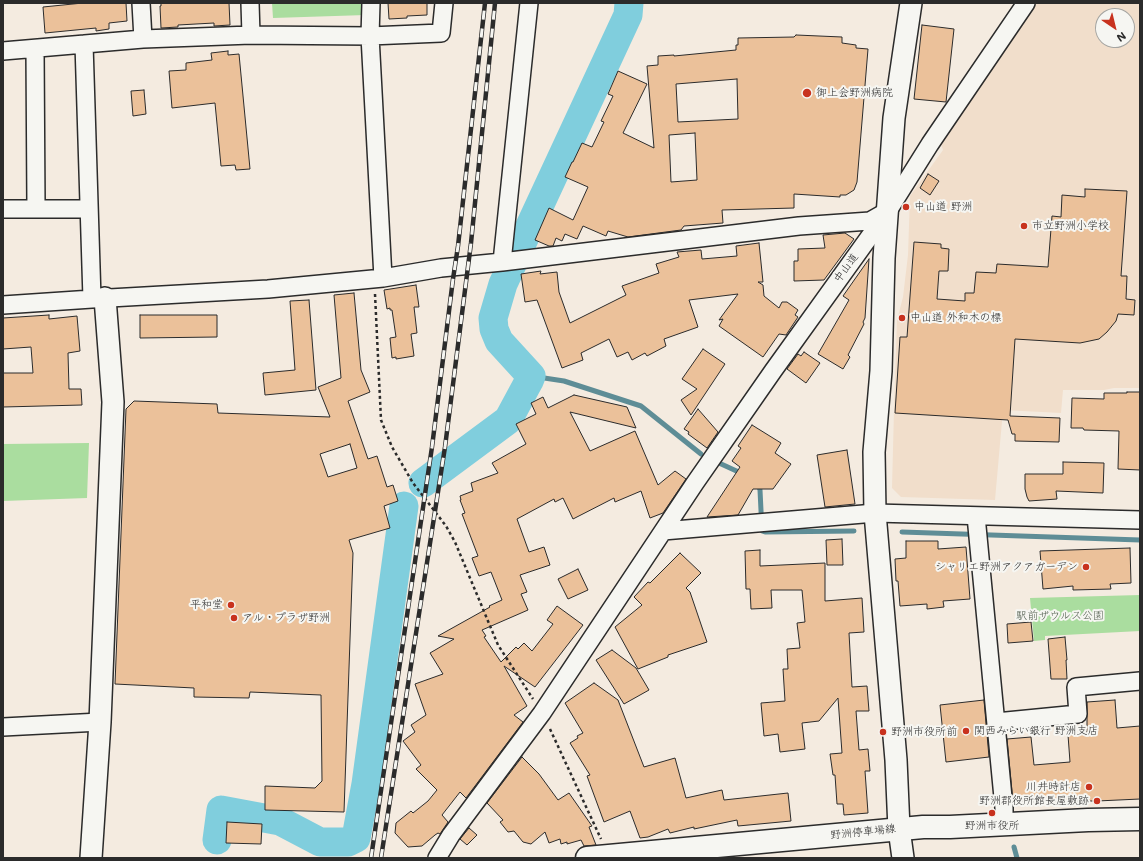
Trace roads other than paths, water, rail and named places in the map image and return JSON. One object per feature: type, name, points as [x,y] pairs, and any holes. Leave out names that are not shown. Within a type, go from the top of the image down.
[{"type":"main road","name":"野洲停車場線","points":[[587,858],[899,829],[1140,819]]},
{"type":"street","points":[[141,3],[143,39]]},
{"type":"street","points":[[250,3],[250,35]]},
{"type":"street","points":[[371,3],[370,36],[378,278]]},
{"type":"street","points":[[3,51],[143,39],[250,35],[370,36],[441,32],[444,3]]},
{"type":"street","points":[[502,262],[529,3]]},
{"type":"street","points":[[903,858],[899,829],[896,760],[876,513],[874,452],[881,371],[884,258],[894,118],[912,3]]},
{"type":"street","name":"中山道","points":[[437,858],[451,835],[542,713],[699,477],[888,211],[930,144],[1026,3]]},
{"type":"street","points":[[84,44],[89,209],[98,298],[113,402],[100,722],[91,858]]},
{"type":"street","points":[[35,49],[36,208]]},
{"type":"street","points":[[3,208],[89,209]]},
{"type":"street","points":[[3,305],[98,298],[268,289],[378,278],[441,268],[799,226],[870,221],[888,211]]},
{"type":"street","points":[[663,531],[876,513],[978,529],[1140,520]]},
{"type":"street","points":[[978,529],[1004,808],[1004,824]]},
{"type":"street","points":[[996,722],[1078,714],[1076,687],[1140,681]]},
{"type":"street","points":[[3,727],[100,722]]},
{"type":"waterway","points":[[423,483],[508,420],[529,381],[531,376],[499,341],[494,329],[493,318],[503,284],[628,15],[629,3]]},
{"type":"waterway","points":[[531,376],[564,381],[641,406],[701,454]]},
{"type":"waterway","points":[[719,463],[743,474]]},
{"type":"waterway","points":[[758,483],[760,490],[762,531],[854,531]]},
{"type":"waterway","points":[[217,840],[221,810],[280,821],[320,842],[348,842],[356,838],[366,784],[404,506]]},
{"type":"waterway","points":[[902,532],[1140,540]]},
{"type":"waterway","points":[[356,838],[361,844]]},
{"type":"waterway","points":[[1014,847],[1017,858]]},
{"type":"railway","points":[[371,858],[432,447],[458,246],[485,3]]},
{"type":"railway","points":[[381,858],[445,447],[471,243],[495,3]]},
{"type":"place","name":"御上会野洲病院","points":[[807,93]]},
{"type":"place","name":"中山道 野洲","points":[[906,207]]},
{"type":"place","name":"市立野洲小学校","points":[[1024,226]]},
{"type":"place","name":"中山道 外和木の標","points":[[902,318]]},
{"type":"place","name":"シャリエ野洲アクアガーデン","points":[[1086,567]]},
{"type":"place","name":"平和堂","points":[[231,605]]},
{"type":"place","name":"アル・プラザ野洲","points":[[234,618]]},
{"type":"place","name":"関西みらい銀行 野洲支店","points":[[966,731]]},
{"type":"place","name":"野洲市役所前","points":[[883,732]]},
{"type":"place","name":"川井時計店","points":[[1089,787]]},
{"type":"place","name":"野洲郡役所館長屋敷跡","points":[[1097,801]]},
{"type":"place","name":"野洲市役所","points":[[992,813]]},
{"type":"park label","name":"駅前ザウルス公園","points":[[1060,616]]}]
